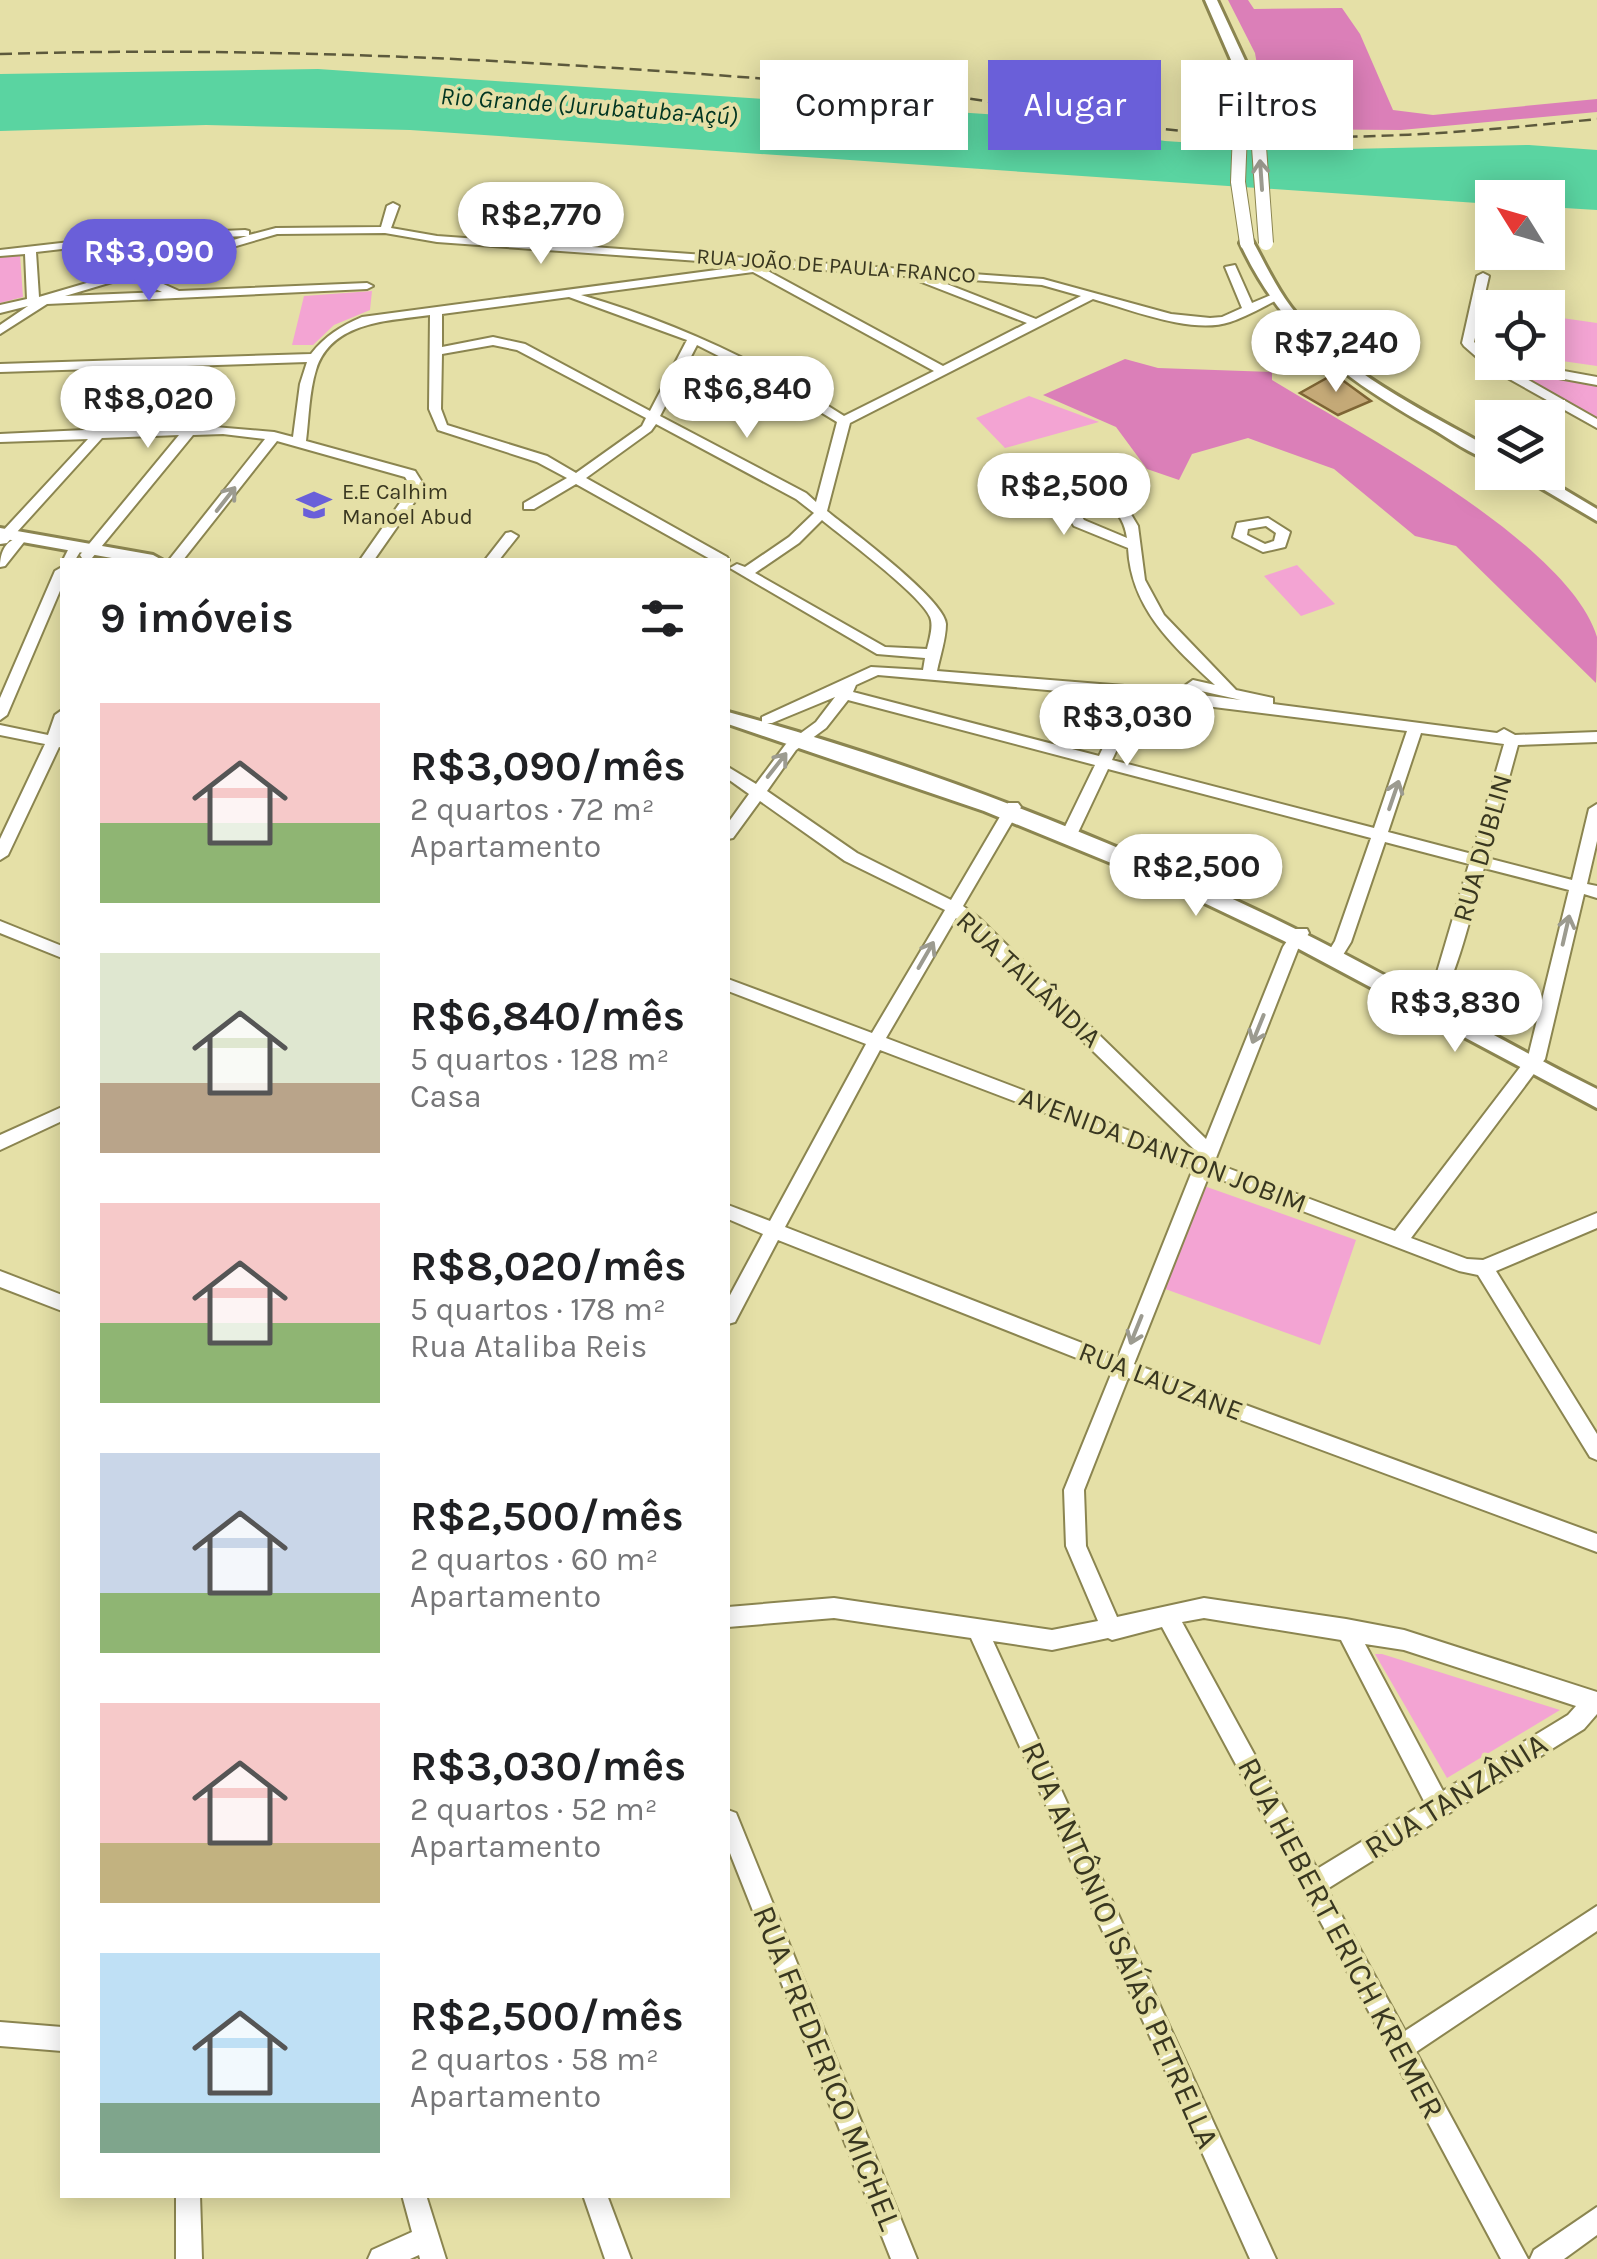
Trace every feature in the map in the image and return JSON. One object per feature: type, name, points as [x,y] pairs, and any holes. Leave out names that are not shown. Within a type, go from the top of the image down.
[{"type":"main road","points":[[1212,0],[1238,60]]},
{"type":"main road","points":[[1224,0],[1248,47],[1248,60]]},
{"type":"main road","points":[[1242,150],[1238,182],[1247,243],[1276,298],[1333,357],[1475,445]]},
{"type":"main road","points":[[1254,150],[1266,243],[1289,293],[1332,340],[1385,380],[1475,432]]},
{"type":"main road","points":[[1565,484],[1597,502]]},
{"type":"main road","points":[[1553,490],[1597,516]]},
{"type":"main road","points":[[5,538],[114,558]]},
{"type":"main road","points":[[730,710],[1010,810],[1298,936],[1597,1099]]},
{"type":"main road","points":[[730,718],[806,736]]},
{"type":"main road","points":[[1534,1063],[1597,1088]]},
{"type":"street","points":[[385,230],[393,206]]},
{"type":"street","name":"RUA JOÃO DE PAULA FRANCO","points":[[0,330],[37,303],[223,240],[276,232],[385,230],[437,240],[1043,282],[1197,320],[1225,320],[1276,298]]},
{"type":"street","points":[[0,252],[223,240]]},
{"type":"street","points":[[30,249],[37,303]]},
{"type":"street","points":[[299,442],[311,358],[332,338],[362,321],[756,269],[778,261]]},
{"type":"street","points":[[1230,266],[1248,308]]},
{"type":"street","points":[[756,269],[942,370]]},
{"type":"street","points":[[906,272],[1039,324]]},
{"type":"street","points":[[131,274],[185,297]]},
{"type":"street","points":[[1480,290],[1484,276]]},
{"type":"street","points":[[5,308],[37,303],[368,286]]},
{"type":"street","points":[[565,294],[649,318],[844,421]]},
{"type":"street","points":[[744,573],[794,540],[820,514],[844,421],[1092,295]]},
{"type":"street","points":[[1475,308],[1467,337],[1475,345]]},
{"type":"street","points":[[436,310],[435,409],[442,427],[515,447],[718,558]]},
{"type":"street","points":[[529,506],[634,440],[656,416],[694,339]]},
{"type":"street","points":[[437,351],[504,342],[546,358],[789,488],[903,580],[936,614],[939,622],[929,676]]},
{"type":"street","points":[[0,368],[311,358]]},
{"type":"street","points":[[1565,376],[1597,382]]},
{"type":"street","points":[[1524,380],[1597,424]]},
{"type":"street","points":[[0,438],[191,428],[274,436],[410,474],[419,482],[368,558]]},
{"type":"street","points":[[79,552],[191,428]]},
{"type":"street","points":[[0,563],[5,538],[100,433]]},
{"type":"street","points":[[178,558],[274,436]]},
{"type":"street","points":[[1131,545],[1079,523],[1070,508],[1088,500],[1115,504],[1130,522],[1142,591],[1193,660],[1229,690],[1296,714]]},
{"type":"street","points":[[494,558],[511,536]]},
{"type":"street","points":[[730,565],[882,650],[933,654]]},
{"type":"street","points":[[0,715],[6,689],[60,575]]},
{"type":"street","points":[[876,670],[882,650]]},
{"type":"street","points":[[1188,691],[1193,660]]},
{"type":"street","points":[[767,720],[843,689],[876,670],[1136,692],[1229,690]]},
{"type":"street","points":[[730,831],[755,794],[843,689]]},
{"type":"street","points":[[843,689],[1104,763],[1597,892]]},
{"type":"street","points":[[1188,691],[1202,700],[1296,714],[1597,749]]},
{"type":"street","points":[[1070,834],[1136,692]]},
{"type":"street","points":[[0,730],[58,742],[0,855]]},
{"type":"street","points":[[1335,956],[1415,730]]},
{"type":"street","name":"RUA DUBLIN","points":[[1429,1006],[1440,990],[1478,860],[1506,736]]},
{"type":"street","points":[[1533,741],[1597,737]]},
{"type":"street","name":"RUA TAILÂNDIA","points":[[730,774],[755,794],[882,875],[954,908],[1004,949],[1205,1159]]},
{"type":"street","points":[[1400,1240],[1534,1063],[1597,808]]},
{"type":"street","points":[[730,1312],[877,1039],[1010,810]]},
{"type":"street","points":[[0,927],[60,951]]},
{"type":"street","points":[[1112,1630],[1076,1546],[1072,1520],[1074,1490],[1298,936]]},
{"type":"street","name":"AVENIDA DANTON JOBIM","points":[[730,986],[1205,1159],[1466,1266],[1484,1268]]},
{"type":"street","points":[[0,1144],[60,1115]]},
{"type":"street","name":"RUA LAUZANE","points":[[730,1213],[1121,1367],[1597,1542]]},
{"type":"street","points":[[1594,1226],[1484,1268],[1597,1451]]},
{"type":"street","points":[[0,1279],[60,1302]]},
{"type":"street","points":[[730,1616],[834,1608],[1052,1640],[1204,1608],[1404,1640],[1596,1702]]},
{"type":"street","name":"RUA HEBERT ERICH KREMER","points":[[1168,1617],[1516,2259]]},
{"type":"street","points":[[1346,1630],[1440,1808]]},
{"type":"street","name":"RUA ANTÔNIO ISAÍAS PETRELLA","points":[[978,1631],[1263,2259]]},
{"type":"street","name":"RUA TANZÂNIA","points":[[1312,1884],[1576,1722],[1596,1702]]},
{"type":"street","name":"RUA FREDERICO MICHEL","points":[[730,1826],[904,2259]]},
{"type":"street","points":[[1399,2049],[1597,1916]]},
{"type":"street","points":[[0,2034],[60,2039]]},
{"type":"street","points":[[188,2198],[190,2259]]},
{"type":"street","points":[[381,2259],[430,2248],[415,2198]]},
{"type":"street","points":[[597,2198],[618,2259]]},
{"type":"street","points":[[1543,2259],[1597,2220]]},
{"type":"shaded area","points":[[1228,0],[1248,0],[1254,9],[1342,8],[1360,34],[1393,110],[1433,115],[1597,99],[1597,112],[1401,130],[1353,130],[1353,60],[1256,60]]},
{"type":"shaded area","points":[[20,255],[23,297],[0,303],[0,257]]},
{"type":"shaded area","points":[[372,291],[370,310],[334,325],[313,345],[292,345],[304,296]]},
{"type":"shaded area","points":[[1565,318],[1597,323],[1597,366],[1565,361]]},
{"type":"shaded area","points":[[1125,359],[1158,368],[1272,372],[1272,380],[1455,492],[1546,564],[1578,601],[1597,637],[1596,683],[1456,546],[1415,536],[1334,469],[1248,438],[1192,454],[1179,480],[1147,469],[1116,427],[1043,395]]},
{"type":"shaded area","points":[[1565,378],[1597,384],[1597,422],[1565,400],[1528,380]]},
{"type":"shaded area","points":[[1029,396],[1099,422],[1005,448],[976,418]]},
{"type":"shaded area","points":[[1297,565],[1335,604],[1301,616],[1264,576]]},
{"type":"shaded area","points":[[1207,1187],[1356,1240],[1320,1345],[1157,1286],[1195,1190]]},
{"type":"shaded area","points":[[1375,1654],[1382,1654],[1560,1710],[1447,1778]]},
{"type":"water","name":"Rio Grande (Jurubatuba-Açú)","points":[[318,69],[760,99],[760,150],[968,150],[968,113],[988,114],[988,150],[1161,150],[1161,140],[1181,142],[1181,150],[1529,145],[1597,150],[1597,210],[1565,208],[1565,180],[1475,180],[1475,203],[410,130],[206,125],[0,131],[0,74]]},
{"type":"building","points":[[1334,374],[1371,401],[1338,415],[1300,393]]},
{"type":"railway","points":[[0,54],[338,55],[675,72],[937,94],[1121,123],[1245,135],[1396,135],[1597,119]]},
{"type":"place","name":"E.E Calhim Manoel Abud","points":[[314,505]]}]
